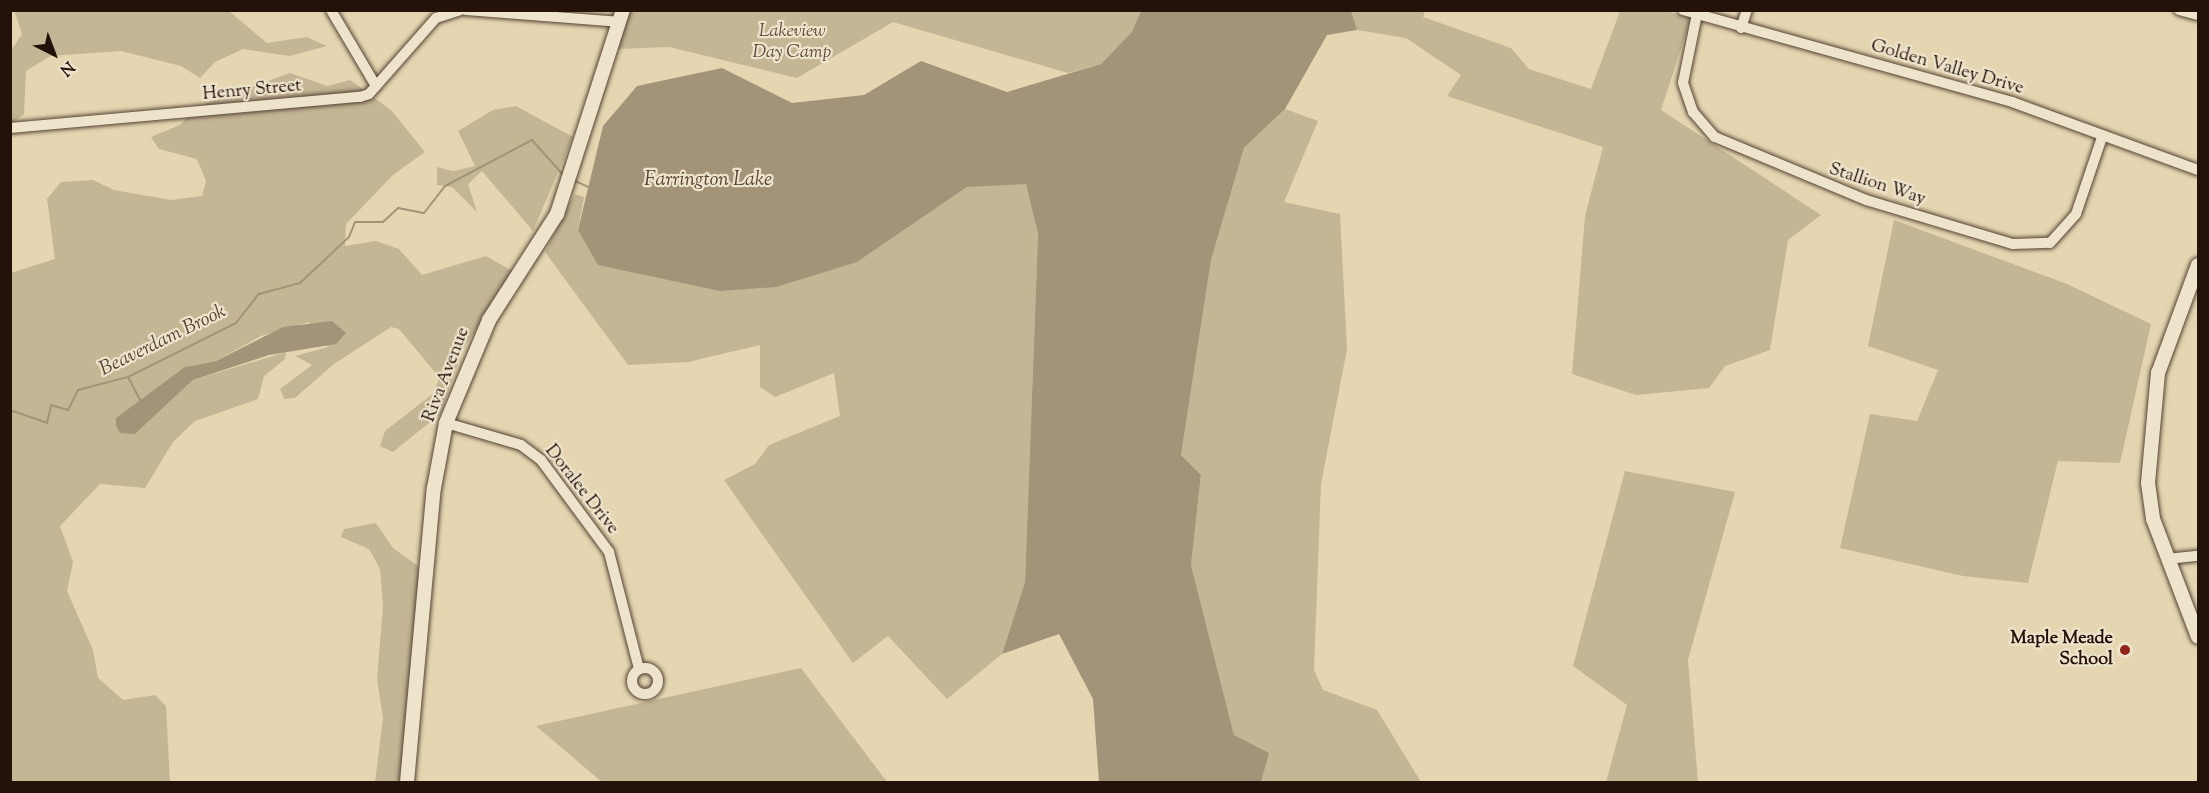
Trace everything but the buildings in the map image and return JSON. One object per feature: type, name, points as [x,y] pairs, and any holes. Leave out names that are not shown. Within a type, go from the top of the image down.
[{"type":"street","points":[[331,10],[376,86]]},
{"type":"street","name":"Henry Street","points":[[10,128],[306,104],[360,97],[376,86],[431,22],[463,10],[621,16]]},
{"type":"street","name":"Golden Valley Drive","points":[[1683,10],[2012,102],[2102,137],[2199,170]]},
{"type":"street","points":[[1741,28],[1747,10]]},
{"type":"street","points":[[2189,13],[2199,24]]},
{"type":"street","name":"Stallion Way","points":[[1697,14],[1683,83],[1693,112],[1715,137],[1830,189],[1877,204],[2013,244],[2050,243],[2076,214],[2102,137]]},
{"type":"street","name":"Riva Avenue","points":[[407,783],[434,488],[446,423],[480,338],[539,248],[571,179],[621,16]]},
{"type":"street","points":[[2199,265],[2158,372],[2149,440],[2152,519],[2199,637]]},
{"type":"street","name":"Doralee Drive","points":[[446,423],[521,445],[541,460],[609,552],[639,669]]},
{"type":"street","points":[[2167,559],[2199,556]]},
{"type":"green space","points":[[14,10],[229,11],[267,43],[307,37],[327,46],[290,56],[243,49],[215,62],[200,78],[181,66],[121,51],[50,56],[26,71],[24,114],[11,124],[10,52],[22,34]]},
{"type":"green space","name":"Lakeview Day Camp","points":[[626,11],[1141,11],[1133,32],[1101,64],[1068,73],[893,22],[797,78],[669,47],[616,49]]},
{"type":"green space","points":[[1351,11],[1425,11],[1423,17],[1511,48],[1529,69],[1591,89],[1620,11],[1666,11],[1691,18],[1661,110],[1821,215],[1788,240],[1770,350],[1725,366],[1709,388],[1636,395],[1572,374],[1585,216],[1603,147],[1447,96],[1461,75],[1406,38],[1357,30]]},
{"type":"green space","points":[[290,73],[327,86],[350,80],[391,110],[425,152],[393,175],[346,224],[345,246],[376,241],[399,249],[422,275],[486,256],[514,272],[463,349],[440,414],[393,452],[380,446],[385,431],[435,392],[439,377],[399,329],[391,327],[334,364],[295,398],[284,399],[280,389],[312,365],[295,356],[328,347],[309,322],[261,336],[216,361],[193,365],[116,418],[135,434],[193,380],[286,352],[285,359],[264,376],[258,399],[195,421],[173,442],[145,488],[100,484],[60,526],[73,562],[67,591],[93,650],[98,678],[123,700],[155,695],[166,706],[170,782],[11,782],[11,273],[55,259],[47,199],[61,182],[93,180],[114,190],[171,200],[202,196],[206,181],[197,159],[159,149],[151,137],[180,125],[196,107]]},
{"type":"green space","points":[[516,106],[573,137],[533,231],[482,171],[468,184],[477,212],[452,187],[437,185],[437,167],[453,171],[475,166],[458,131],[493,110]]},
{"type":"green space","points":[[1285,109],[1318,121],[1284,202],[1340,214],[1347,349],[1321,484],[1314,670],[1323,690],[1377,710],[1421,782],[1261,782],[1268,753],[1234,735],[1191,565],[1201,475],[1181,455],[1211,260],[1244,148]]},
{"type":"green space","points":[[1026,183],[1038,234],[1025,582],[1002,654],[947,699],[888,636],[853,663],[724,480],[755,464],[769,445],[840,416],[834,373],[775,397],[760,387],[760,345],[688,362],[628,365],[545,252],[575,194],[584,197],[578,230],[857,262],[967,187]]},
{"type":"green space","points":[[1894,220],[2067,284],[2151,324],[2120,463],[2058,461],[2028,583],[1963,576],[1840,548],[1870,414],[1917,421],[1938,370],[1868,346]]},
{"type":"green space","points":[[1625,471],[1735,492],[1688,660],[1698,782],[1606,782],[1627,705],[1573,666]]},
{"type":"green space","points":[[376,523],[393,548],[418,566],[421,590],[404,782],[375,782],[383,718],[377,679],[383,606],[380,569],[369,549],[341,537],[344,529]]},
{"type":"green space","points":[[801,668],[887,782],[602,782],[536,726]]},
{"type":"water","name":"Farrington Lake","points":[[1141,11],[1351,11],[1357,30],[1327,35],[1285,109],[1244,148],[1211,260],[1181,455],[1201,475],[1191,565],[1234,735],[1269,753],[1261,782],[1099,782],[1093,699],[1059,634],[1002,654],[1025,582],[1038,234],[1026,184],[967,187],[857,262],[776,287],[720,291],[598,265],[578,230],[603,126],[637,86],[722,68],[792,103],[864,95],[921,61],[1007,92],[1101,64],[1132,32]]},
{"type":"water","points":[[332,321],[346,333],[336,344],[269,355],[193,380],[135,434],[120,433],[116,426],[116,418],[185,367],[216,361],[283,327]]},
{"type":"waterway","name":"Beaverdam Brook","points":[[10,410],[47,423],[51,405],[68,410],[78,390],[128,377],[236,323],[259,294],[300,283],[349,237],[355,222],[383,222],[398,208],[424,213],[445,186],[532,140],[565,177]]},
{"type":"waterway","name":"Beaverdam Brook","points":[[573,180],[588,187]]},
{"type":"waterway","points":[[128,377],[140,400]]},
{"type":"place","name":"Maple Meade School","points":[[2125,650]]}]
